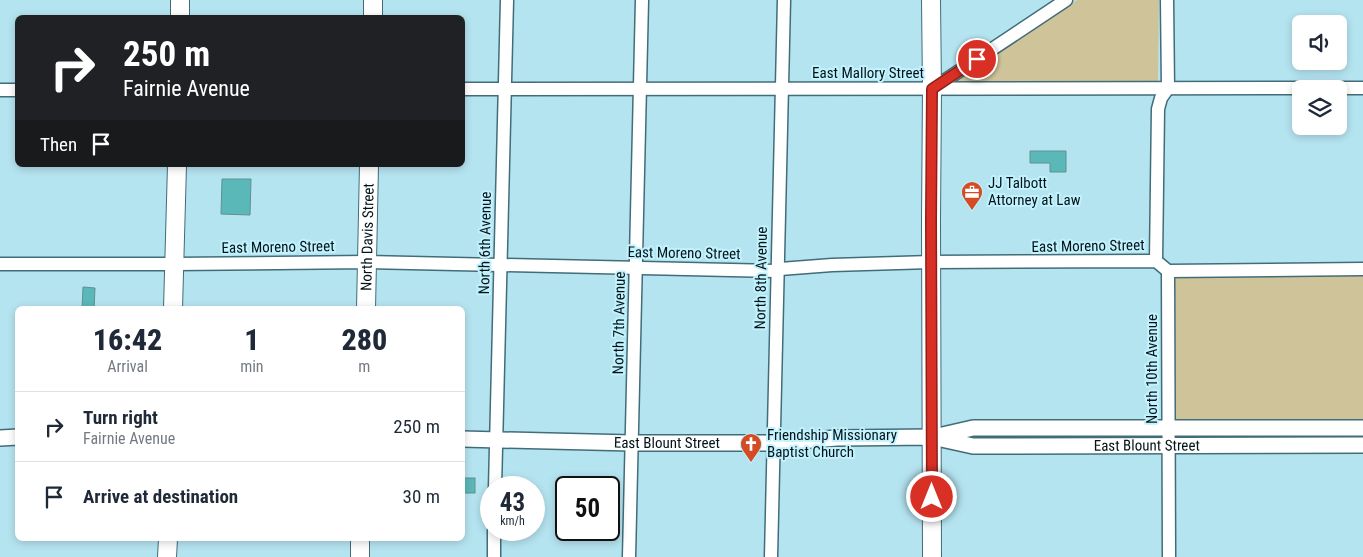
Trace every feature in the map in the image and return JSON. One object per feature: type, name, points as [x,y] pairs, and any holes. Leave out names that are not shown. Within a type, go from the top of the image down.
[{"type":"main road","points":[[180,0],[180,15]]},
{"type":"main road","points":[[373,0],[373,15]]},
{"type":"main road","points":[[931,0],[932,557]]},
{"type":"main road","points":[[173,306],[177,167]]},
{"type":"main road","name":"North Davis Street","points":[[366,306],[369,167]]},
{"type":"main road","points":[[167,557],[168,541]]},
{"type":"main road","points":[[360,541],[360,557]]},
{"type":"street","name":"North 6th Avenue","points":[[495,476],[507,0]]},
{"type":"street","name":"North 7th Avenue","points":[[628,557],[642,0]]},
{"type":"street","name":"North 8th Avenue","points":[[771,557],[784,0]]},
{"type":"street","points":[[932,89],[1066,0]]},
{"type":"street","points":[[1156,261],[1158,109],[1168,88],[1167,0]]},
{"type":"street","name":"East Mallory Street","points":[[465,89],[1363,88]]},
{"type":"street","points":[[0,90],[15,90]]},
{"type":"street","name":"East Moreno Street","points":[[0,264],[367,262],[777,271],[832,265],[931,262],[1156,261],[1168,271]]},
{"type":"street","points":[[1168,271],[1363,269]]},
{"type":"street","name":"North 10th Avenue","points":[[1168,271],[1169,557]]},
{"type":"street","name":"East Blount Street","points":[[465,439],[632,443],[774,443],[837,438],[932,437],[973,428],[1363,428]]},
{"type":"street","name":"East Blount Street","points":[[932,437],[973,446],[1363,445]]},
{"type":"street","points":[[0,438],[15,438]]},
{"type":"street","points":[[494,541],[494,557]]},
{"type":"shaded area","points":[[1077,0],[1159,0],[1158,82],[952,82]]},
{"type":"shaded area","points":[[1363,275],[1363,423],[1174,423],[1175,277]]},
{"type":"building","points":[[1030,151],[1066,151],[1066,172],[1050,172],[1050,163],[1030,163]]},
{"type":"building","points":[[222,179],[251,179],[250,215],[221,214]]},
{"type":"building","points":[[83,287],[95,288],[94,306],[82,306]]},
{"type":"building","points":[[465,478],[475,478],[475,493],[465,493]]},
{"type":"place","name":"JJ Talbott Attorney at Law","points":[[972,211]]},
{"type":"place","name":"Friendship Missionary Baptist Church","points":[[751,463]]},
{"type":"route","points":[[932,497],[932,89],[977,59]]}]
